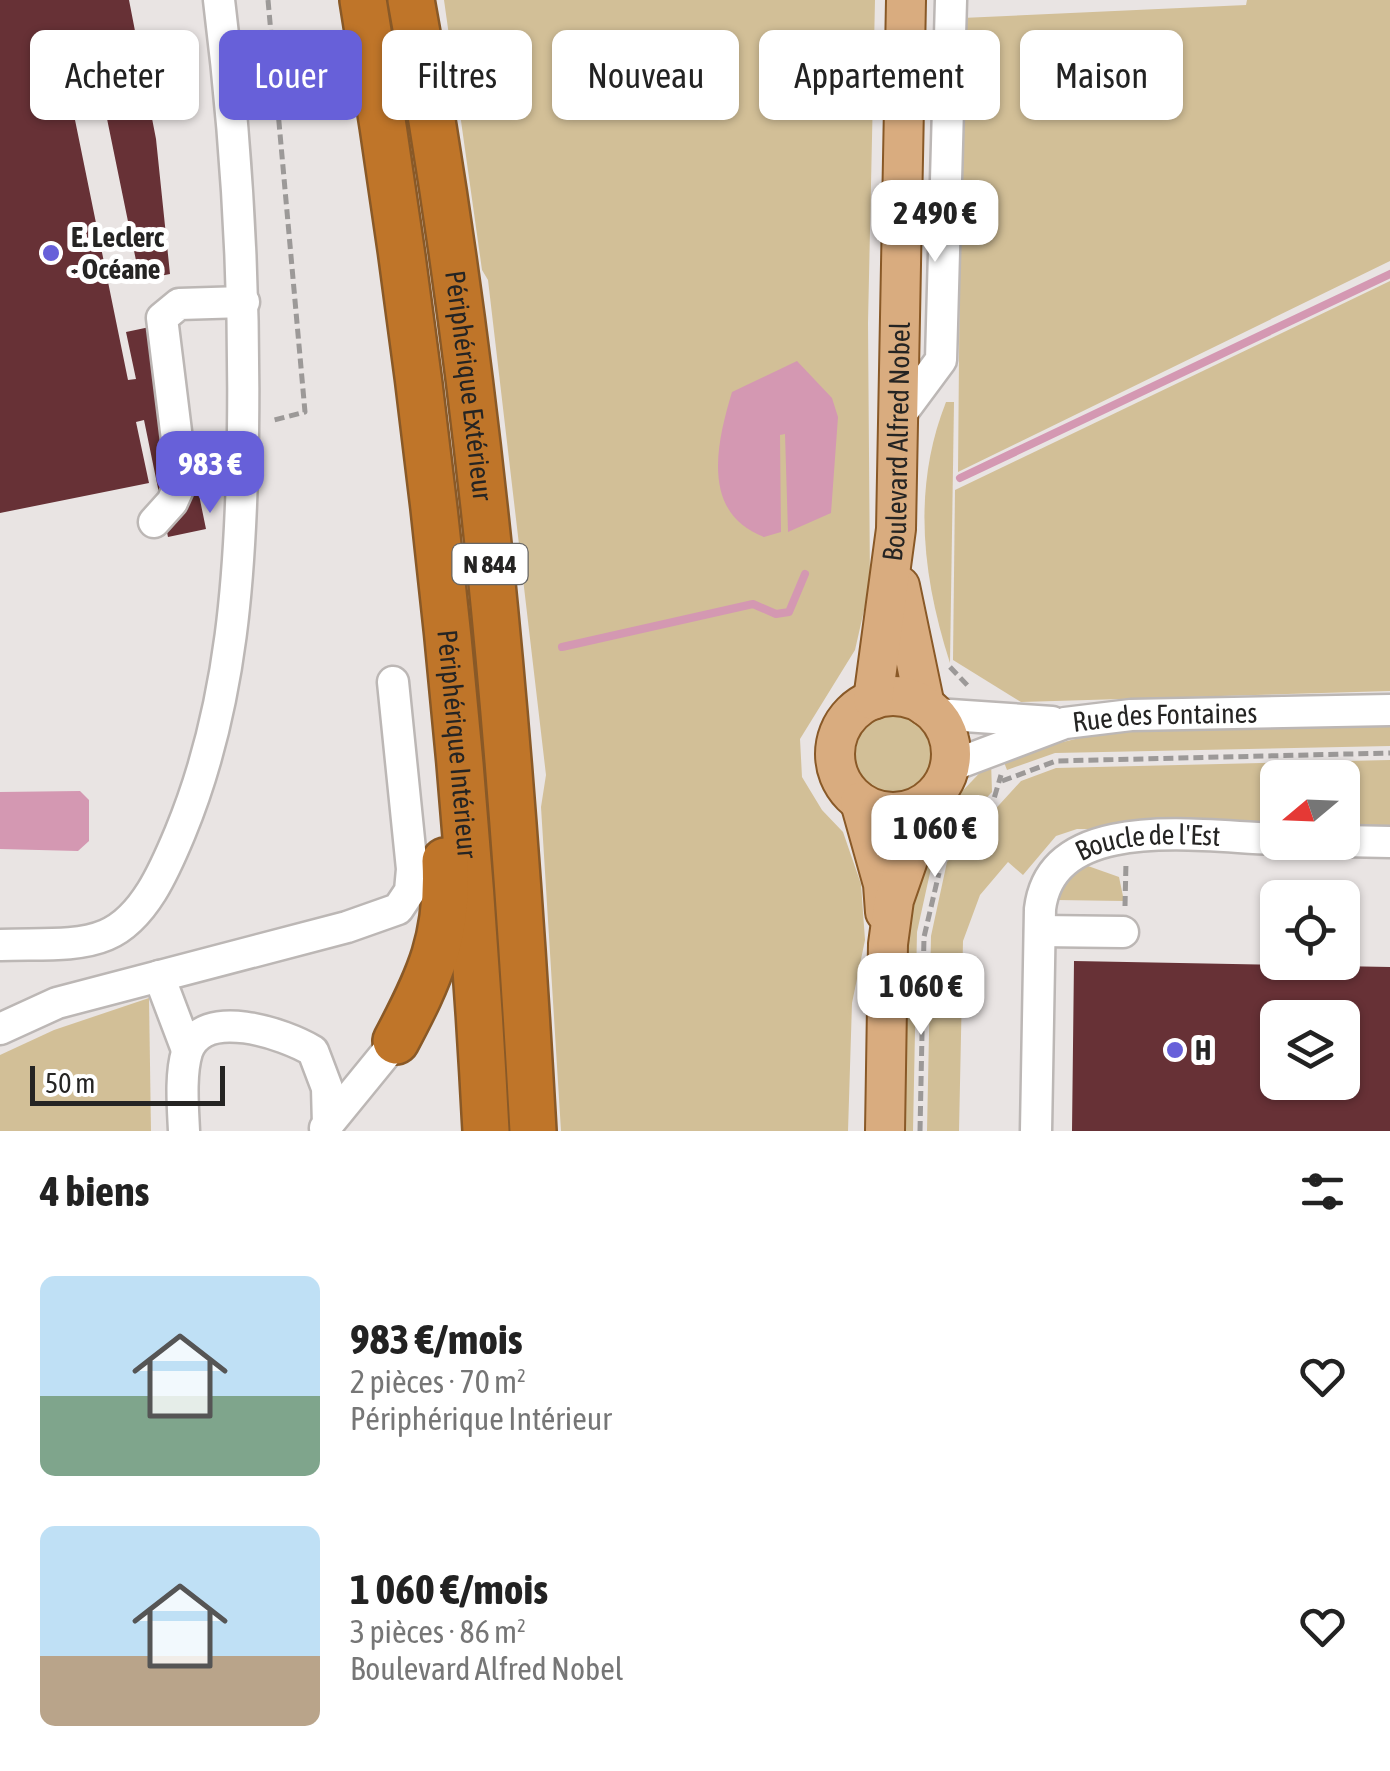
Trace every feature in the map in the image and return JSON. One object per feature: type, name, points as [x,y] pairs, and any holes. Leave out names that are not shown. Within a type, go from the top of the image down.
[{"type":"highway","name":"Périphérique Intérieur","points":[[364,0],[413,319],[454,678],[486,1131]]},
{"type":"highway","name":"Périphérique Extérieur","points":[[411,0],[458,298],[499,646],[533,1131]]},
{"type":"highway","points":[[396,1041],[433,972],[447,897],[436,718],[454,678]]},
{"type":"main road","name":"Boulevard Alfred Nobel","points":[[873,700],[896,529],[906,0]]},
{"type":"main road","points":[[860,802],[890,813],[910,811],[928,802],[943,785],[951,766],[947,732],[931,710],[904,614],[896,529]]},
{"type":"main road","points":[[885,1131],[888,944],[883,884],[860,802],[840,779],[834,755],[847,717],[873,700],[904,696],[931,710]]},
{"type":"main road","points":[[888,944],[894,900],[928,802]]},
{"type":"street","points":[[0,944],[106,936],[138,911],[170,857],[204,775],[228,676],[237,574],[244,302],[235,125],[219,0]]},
{"type":"street","points":[[898,418],[940,360],[951,0]]},
{"type":"street","points":[[154,522],[172,502],[182,480],[162,318],[179,304],[244,302]]},
{"type":"street","points":[[0,1030],[57,1002],[347,928],[398,909],[410,891],[412,868],[393,682]]},
{"type":"street","points":[[931,710],[1065,723]]},
{"type":"street","name":"Rue des Fontaines","points":[[951,766],[1065,723],[1131,715],[1390,710]]},
{"type":"street","name":"Boucle de l'Est","points":[[1036,1131],[1042,890],[1065,860],[1092,844],[1126,836],[1260,845]]},
{"type":"street","points":[[1360,845],[1390,842]]},
{"type":"street","points":[[1040,931],[1124,923]]},
{"type":"street","points":[[160,976],[187,1050],[184,1131]]},
{"type":"street","points":[[187,1050],[201,1035],[221,1026],[292,1038],[314,1051],[321,1065],[325,1128]]},
{"type":"street","points":[[325,1128],[396,1041]]},
{"type":"path","points":[[257,422],[305,412],[268,0]]},
{"type":"path","points":[[920,1131],[924,937],[939,872],[943,856],[993,802],[1002,781],[1056,761],[1390,753]]},
{"type":"path","points":[[1124,923],[1126,853]]},
{"type":"shaded area","points":[[444,0],[875,0],[874,30],[759,30],[759,120],[872,120],[868,323],[870,584],[855,650],[800,739],[802,777],[822,810],[843,832],[861,884],[865,940],[852,1003],[848,1131],[561,1131],[541,807],[546,775],[488,280],[482,270],[461,120],[532,120],[532,30],[448,30]]},
{"type":"shaded area","points":[[1247,0],[1390,0],[1390,261],[958,472],[961,120],[1000,120],[1000,30],[962,30],[962,18],[1246,5]]},
{"type":"shaded area","points":[[1390,281],[1390,691],[1021,702],[953,660],[955,490]]},
{"type":"shaded area","points":[[797,361],[832,398],[838,417],[831,513],[788,532],[785,434],[780,435],[781,532],[764,537],[730,512],[722,495],[718,475],[721,434],[732,392]]},
{"type":"shaded area","points":[[946,402],[954,402],[950,663],[933,598],[925,532],[928,467]]},
{"type":"shaded area","points":[[893,709],[909,712],[923,721],[932,735],[932,767],[923,781],[909,790],[893,793],[877,790],[863,781],[854,767],[851,751],[854,735],[863,721],[877,712]]},
{"type":"shaded area","points":[[1390,725],[1390,746],[1055,753],[1007,770],[1002,757],[1100,733],[1131,730]]},
{"type":"shaded area","points":[[1390,760],[1390,832],[1360,831],[1360,761]]},
{"type":"shaded area","points":[[991,761],[992,792],[941,846],[929,845],[933,822]]},
{"type":"shaded area","points":[[1260,763],[1260,830],[1077,829],[1056,836],[1023,875],[1008,862],[980,895],[963,941],[959,1131],[927,1131],[931,936],[947,862],[1021,781],[1056,768]]},
{"type":"shaded area","points":[[80,791],[89,800],[89,841],[78,851],[0,849],[0,792]]},
{"type":"shaded area","points":[[919,854],[933,859],[917,932],[913,1131],[899,1131],[904,945]]},
{"type":"shaded area","points":[[1088,866],[1119,877],[1124,901],[1057,900],[1067,879]]},
{"type":"shaded area","points":[[149,998],[151,1131],[0,1131],[0,1055],[54,1030]]},
{"type":"building","name":"E. Leclerc - Océane","points":[[0,0],[129,0],[135,30],[30,30],[30,120],[75,120],[128,380],[136,379],[126,332],[164,324],[206,529],[168,537],[144,420],[136,422],[149,483],[0,513]]},
{"type":"building","name":"E. Leclerc - Océane","points":[[107,120],[152,120],[170,274],[140,280]]},
{"type":"building","name":"H","points":[[1074,961],[1260,965],[1260,980],[1360,980],[1360,966],[1390,967],[1390,1131],[1072,1131]]},
{"type":"waterway","points":[[960,478],[1390,274]]},
{"type":"waterway","points":[[562,647],[753,604],[776,614],[789,612],[805,574]]},
{"type":"place","name":"E. Leclerc - Océane","points":[[51,253]]},
{"type":"place","name":"H","points":[[1175,1050]]}]
